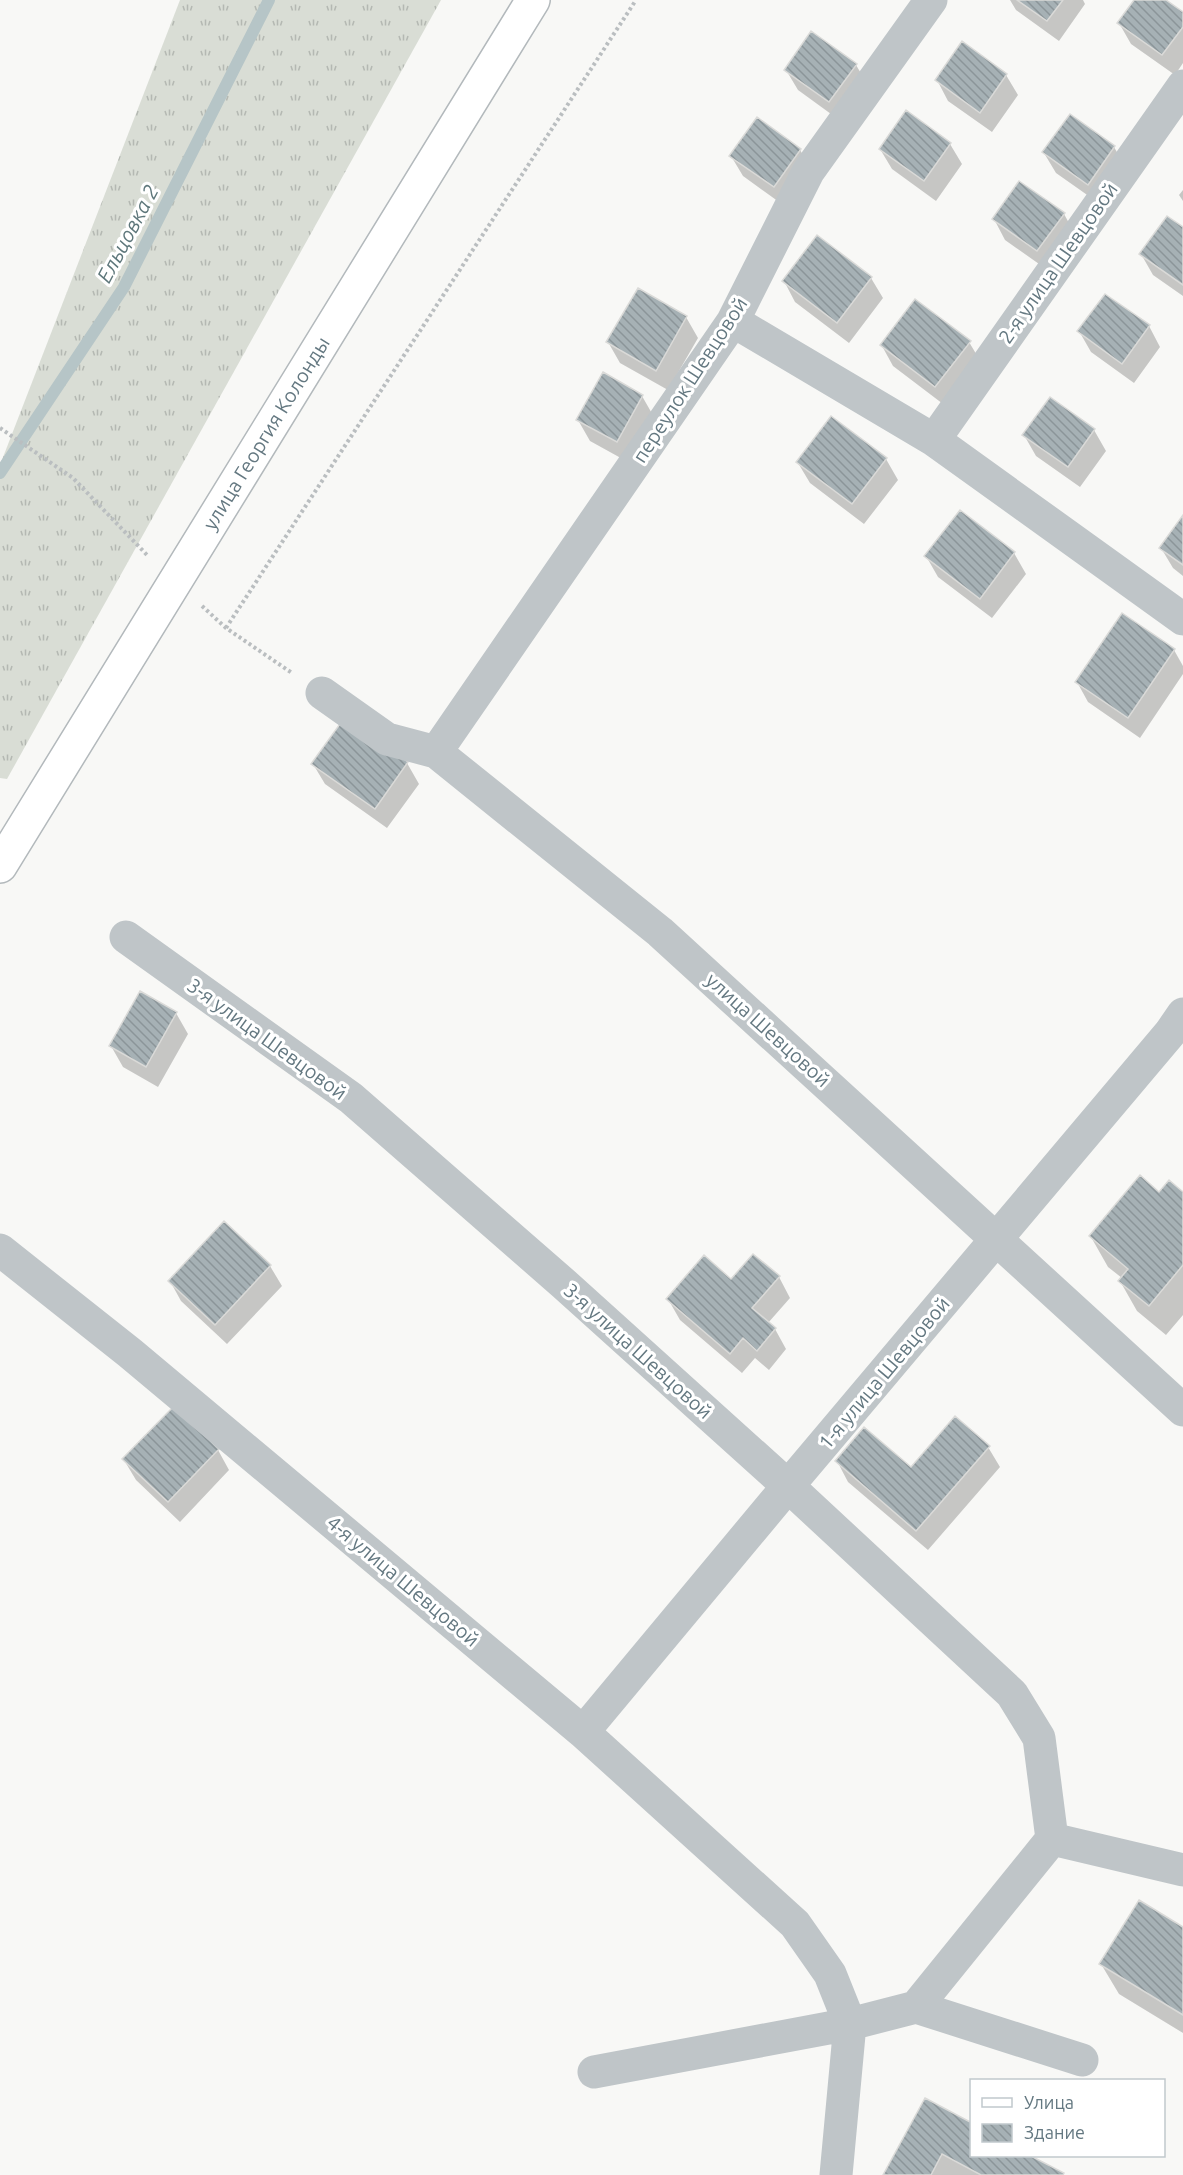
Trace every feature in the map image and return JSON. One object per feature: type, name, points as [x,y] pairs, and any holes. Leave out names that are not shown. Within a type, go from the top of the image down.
[{"type":"main road","name":"улица Георгия Колонды","points":[[0,866],[533,0]]},
{"type":"street","name":"переулок Шевцовой","points":[[436,752],[733,321],[808,171],[931,0]]},
{"type":"street","name":"2-я улица Шевцовой","points":[[934,440],[1183,86]]},
{"type":"street","points":[[733,321],[934,440],[1183,619]]},
{"type":"street","name":"улица Шевцовой","points":[[322,693],[387,739],[436,752],[660,932],[1183,1410]]},
{"type":"street","name":"3-я улица Шевцовой","points":[[126,937],[351,1098],[564,1284],[788,1486],[1012,1694],[1039,1738],[1052,1839]]},
{"type":"street","name":"1-я улица Шевцовой","points":[[584,1732],[1170,1033],[1183,1014]]},
{"type":"street","name":"4-я улица Шевцовой","points":[[0,1250],[130,1353],[584,1732],[795,1924],[830,1974],[850,2024]]},
{"type":"street","points":[[916,2007],[1052,1839],[1183,1870]]},
{"type":"street","points":[[594,2072],[850,2024],[916,2007],[1083,2060]]},
{"type":"street","points":[[836,2175],[850,2024]]},
{"type":"path","points":[[226,628],[636,0]]},
{"type":"path","points":[[0,428],[74,478]]},
{"type":"green space","points":[[180,0],[441,0],[7,779],[0,778],[0,465]]},
{"type":"building","points":[[1017,0],[1063,0],[1047,21]]},
{"type":"building","points":[[1134,0],[1166,0],[1183,12],[1183,27],[1162,55],[1117,23]]},
{"type":"building","points":[[811,31],[857,64],[829,102],[784,70]]},
{"type":"building","points":[[962,41],[1007,74],[980,113],[935,80]]},
{"type":"building","points":[[906,110],[951,143],[924,181],[879,149]]},
{"type":"building","points":[[1070,114],[1115,146],[1088,185],[1042,152]]},
{"type":"building","points":[[757,117],[801,149],[774,187],[729,156]]},
{"type":"building","points":[[1019,181],[1065,213],[1037,251],[992,219]]},
{"type":"building","points":[[1167,216],[1183,227],[1183,285],[1139,254]]},
{"type":"building","points":[[817,235],[872,277],[837,323],[782,281]]},
{"type":"building","points":[[638,288],[687,316],[656,371],[606,342]]},
{"type":"building","points":[[1105,294],[1150,325],[1122,364],[1077,331]]},
{"type":"building","points":[[915,299],[971,341],[935,387],[880,345]]},
{"type":"building","points":[[603,372],[643,395],[617,442],[576,420]]},
{"type":"building","points":[[1050,397],[1095,429],[1068,467],[1022,435]]},
{"type":"building","points":[[831,416],[887,458],[852,504],[796,462]]},
{"type":"building","points":[[960,510],[1015,552],[980,599],[924,556]]},
{"type":"building","points":[[1183,515],[1183,565],[1159,548]]},
{"type":"building","points":[[1122,613],[1175,649],[1128,718],[1075,682]]},
{"type":"building","points":[[345,717],[408,762],[375,809],[311,764]]},
{"type":"building","points":[[140,991],[177,1012],[146,1067],[109,1046]]},
{"type":"building","points":[[1140,1175],[1159,1192],[1169,1180],[1183,1192],[1183,1265],[1149,1306],[1118,1281],[1128,1269],[1089,1236]]},
{"type":"building","points":[[224,1221],[271,1265],[215,1325],[168,1281]]},
{"type":"building","points":[[753,1254],[780,1276],[752,1308],[776,1328],[757,1351],[743,1338],[730,1354],[666,1299],[704,1255],[731,1279]]},
{"type":"building","points":[[174,1406],[219,1449],[168,1502],[122,1459]]},
{"type":"building","points":[[955,1416],[990,1446],[916,1531],[835,1461],[864,1427],[911,1467]]},
{"type":"building","points":[[1139,1900],[1183,1927],[1183,2015],[1099,1964]]},
{"type":"building","points":[[925,2098],[970,2122],[970,2157],[1033,2157],[1064,2173],[1063,2175],[981,2175],[942,2154],[931,2175],[883,2175]]},
{"type":"waterway","name":"Ельцовка 2","points":[[0,473],[124,287],[269,0]]}]
